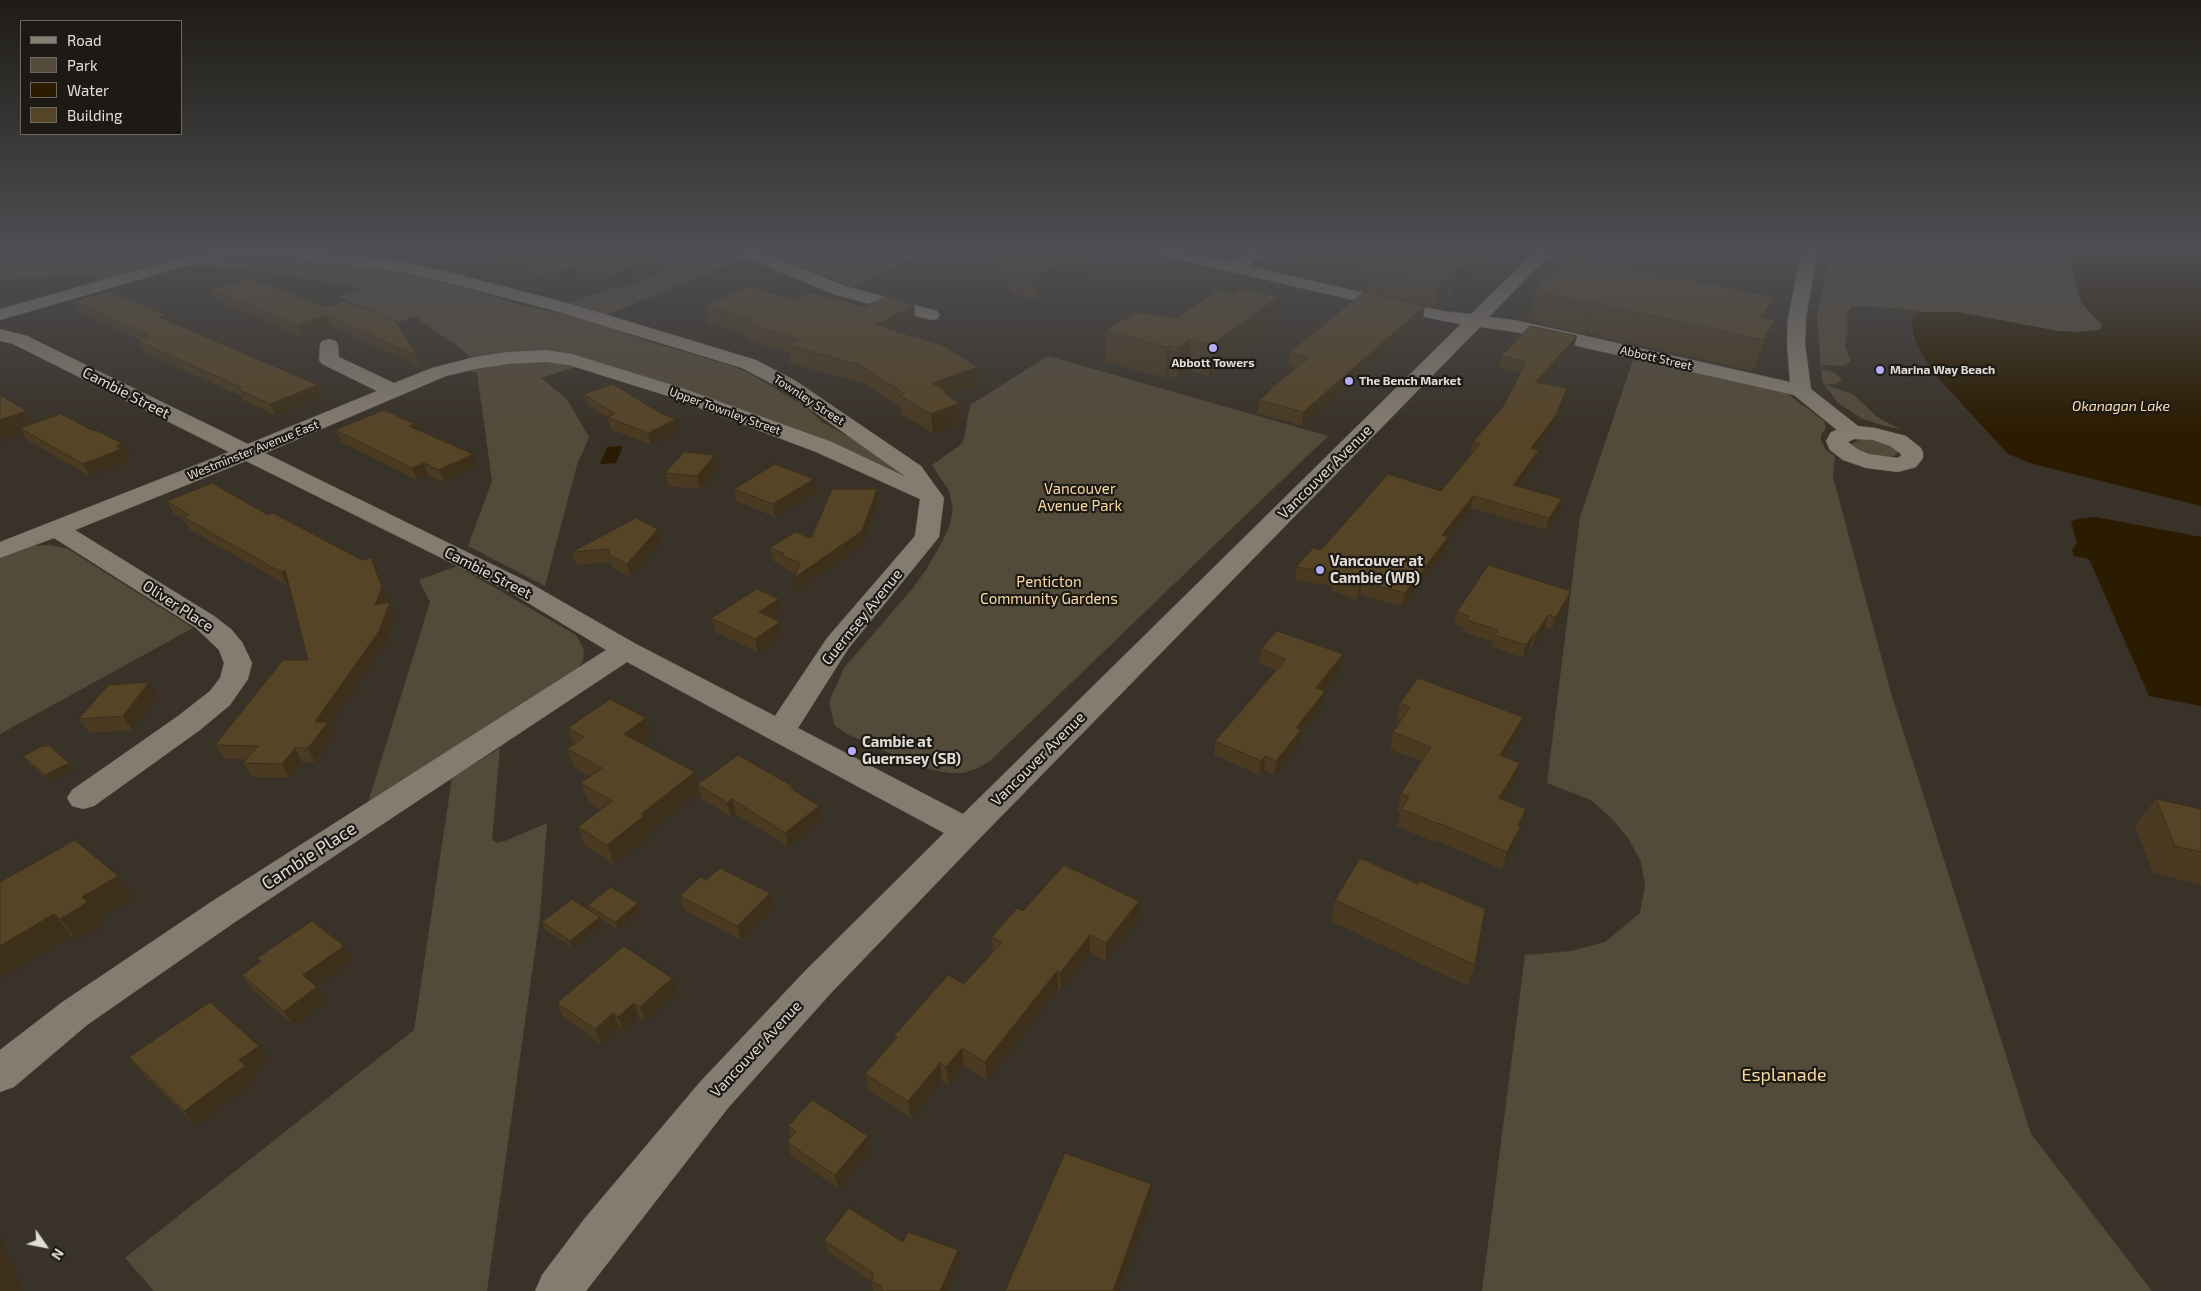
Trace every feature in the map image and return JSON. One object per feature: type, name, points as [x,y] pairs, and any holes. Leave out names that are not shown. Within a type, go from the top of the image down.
[{"type":"street","name":"Townley Street","points":[[0,315],[16,310]]},
{"type":"street","name":"Townley Street","points":[[572,310],[748,364],[790,385],[913,471],[932,498]]},
{"type":"street","points":[[914,310],[931,315]]},
{"type":"street","name":"Abbott Street","points":[[1420,310],[1444,316],[1515,326],[1801,391]]},
{"type":"street","name":"Vancouver Avenue","points":[[558,1291],[601,1234],[714,1095],[818,982],[1486,310]]},
{"type":"street","points":[[1798,310],[1796,344],[1801,391],[1852,432]]},
{"type":"street","name":"Cambie Street","points":[[0,335],[20,340],[519,587],[626,650],[968,830]]},
{"type":"street","points":[[329,345],[329,360],[394,391]]},
{"type":"street","name":"Upper Townley Street","points":[[508,358],[546,356],[572,360],[675,392],[824,446],[932,498]]},
{"type":"street","name":"Westminster Avenue East","points":[[0,551],[246,453],[439,372],[474,363],[508,358]]},
{"type":"street","name":"Guernsey Avenue","points":[[780,732],[837,644],[927,537],[932,498]]},
{"type":"street","name":"Oliver Place","points":[[57,529],[205,622],[221,635],[232,648],[238,664],[234,679],[220,698],[189,724],[83,798]]},
{"type":"street","name":"Cambie Place","points":[[0,1074],[74,1014],[223,912],[626,650]]},
{"type":"green space","points":[[371,310],[545,310],[587,320],[648,341],[732,366],[751,374],[806,407],[822,422],[901,466],[912,480],[576,357],[469,356],[414,316],[399,322]]},
{"type":"green space","points":[[593,310],[618,310],[607,315]]},
{"type":"green space","points":[[1818,310],[1849,310],[1846,314],[1848,328],[1845,346],[1851,362],[1841,366],[1821,365],[1822,369],[1831,371],[1842,379],[1838,383],[1825,385],[1853,394],[1877,417],[1902,430],[1863,419],[1838,403],[1822,381],[1817,318]]},
{"type":"green space","points":[[1910,310],[2089,310],[2102,325],[2100,330],[2058,331],[1957,312]]},
{"type":"green space","name":"Vancouver Avenue Park","points":[[1048,356],[1328,436],[990,761],[976,769],[963,773],[949,773],[923,768],[849,735],[835,726],[829,702],[844,668],[926,570],[950,524],[953,509],[949,491],[932,465],[963,443],[970,405]]},
{"type":"green space","name":"Esplanade","points":[[1634,357],[1786,393],[1824,421],[1826,428],[1821,435],[1821,441],[1825,449],[1835,456],[1833,477],[1891,693],[2031,1134],[2152,1291],[1482,1291],[1525,955],[1571,951],[1605,942],[1640,913],[1645,886],[1641,862],[1628,838],[1611,818],[1591,800],[1547,783],[1580,517]]},
{"type":"green space","points":[[540,360],[579,366],[541,378],[566,398],[589,437],[577,465],[545,586],[468,546],[492,481],[477,373],[467,370],[469,368]]},
{"type":"green space","points":[[1860,439],[1885,442],[1897,450],[1898,453],[1891,458],[1874,458],[1854,448],[1852,444]]},
{"type":"green space","points":[[49,545],[68,549],[193,628],[0,734],[0,558],[32,546]]},
{"type":"green space","points":[[457,566],[576,635],[584,650],[583,661],[575,673],[367,806],[430,602],[419,580]]},
{"type":"green space","points":[[500,748],[492,840],[497,843],[505,841],[547,823],[540,916],[487,1291],[154,1291],[125,1258],[414,1030],[452,778]]},
{"type":"water","name":"Okanagan Lake","points":[[2089,310],[2201,310],[2201,506],[2033,464],[2008,454],[1939,379],[1921,353],[1914,337],[1912,323],[1914,317],[1921,312],[1957,312],[2058,331],[2100,330],[2102,325]]},
{"type":"water","points":[[623,446],[616,463],[600,464],[607,447]]},
{"type":"water","points":[[2096,517],[2201,537],[2201,706],[2149,696],[2089,559],[2074,556],[2072,550],[2077,543],[2071,522],[2076,519]]},
{"type":"building","points":[[94,310],[155,310],[166,315],[159,317],[318,385],[270,404],[237,389],[241,387],[138,341],[149,336]]},
{"type":"building","points":[[261,310],[369,310],[395,320],[417,356],[326,315],[298,325]]},
{"type":"building","points":[[721,310],[904,310],[876,325],[942,345],[978,367],[932,383],[947,392],[944,393],[959,403],[931,414],[899,395],[905,394],[860,365],[787,345],[798,339],[746,323],[752,320]]},
{"type":"building","points":[[1188,310],[1260,310],[1211,345],[1190,339],[1178,347],[1170,345],[1167,347],[1105,331],[1136,312],[1176,318]]},
{"type":"building","points":[[1341,310],[1420,310],[1303,412],[1259,400],[1309,358],[1290,352]]},
{"type":"building","points":[[1627,310],[1766,310],[1762,317],[1775,320],[1764,340]]},
{"type":"building","points":[[1530,326],[1577,336],[1535,382],[1567,388],[1556,415],[1531,448],[1539,450],[1513,485],[1562,499],[1549,518],[1473,496],[1442,535],[1448,537],[1405,593],[1362,582],[1359,587],[1333,578],[1337,573],[1296,567],[1313,548],[1321,550],[1388,474],[1441,491],[1480,444],[1473,442],[1504,405],[1526,362],[1501,356]]},
{"type":"building","points":[[613,384],[660,413],[676,419],[648,433],[607,417],[615,414],[584,394]]},
{"type":"building","points":[[0,395],[27,411],[0,420]]},
{"type":"building","points":[[384,410],[415,424],[409,426],[473,454],[439,470],[424,463],[412,468],[335,430]]},
{"type":"building","points":[[61,414],[123,444],[116,446],[121,449],[83,464],[20,428]]},
{"type":"building","points":[[684,452],[715,455],[697,476],[665,473]]},
{"type":"building","points":[[775,464],[814,479],[773,504],[734,489]]},
{"type":"building","points":[[212,483],[268,515],[273,513],[362,560],[371,558],[382,587],[375,605],[390,602],[379,631],[315,722],[328,722],[308,748],[295,748],[282,764],[243,763],[258,746],[215,745],[283,660],[308,660],[285,570],[281,572],[183,517],[189,515],[167,501]]},
{"type":"building","points":[[832,489],[877,489],[862,531],[794,578],[800,563],[780,555],[784,553],[770,548],[795,532],[811,538]]},
{"type":"building","points":[[636,518],[658,529],[627,564],[609,555],[610,549],[572,552]]},
{"type":"building","points":[[1488,565],[1571,591],[1556,617],[1548,615],[1536,634],[1534,633],[1526,645],[1495,635],[1498,630],[1466,620],[1469,616],[1457,612]]},
{"type":"building","points":[[757,589],[779,599],[759,612],[780,622],[755,639],[711,618]]},
{"type":"building","points":[[1277,631],[1343,654],[1316,688],[1325,691],[1296,728],[1301,730],[1276,761],[1265,756],[1261,761],[1215,741],[1286,659],[1261,649]]},
{"type":"building","points":[[1418,678],[1523,717],[1500,755],[1520,763],[1499,798],[1526,809],[1518,825],[1521,826],[1507,852],[1401,809],[1409,797],[1401,793],[1431,747],[1393,732],[1410,707],[1400,703]]},
{"type":"building","points":[[149,682],[123,716],[79,719],[108,685]]},
{"type":"building","points":[[610,699],[646,718],[624,734],[695,772],[641,814],[644,816],[607,845],[578,827],[612,801],[581,783],[602,768],[567,749],[584,737],[568,728]]},
{"type":"building","points":[[43,746],[50,746],[69,763],[45,775],[23,756]]},
{"type":"building","points":[[738,755],[792,786],[790,788],[819,806],[785,833],[732,799],[727,803],[698,784]]},
{"type":"building","points":[[2156,799],[2201,809],[2201,852],[2175,846]]},
{"type":"building","points":[[75,840],[118,876],[82,897],[88,902],[60,919],[54,914],[0,946],[0,882]]},
{"type":"building","points":[[1360,858],[1418,884],[1420,881],[1485,909],[1475,965],[1335,900]]},
{"type":"building","points":[[1064,865],[1139,901],[1106,943],[1090,935],[1060,973],[1057,971],[985,1062],[962,1048],[946,1067],[940,1063],[908,1101],[865,1074],[897,1037],[894,1036],[948,975],[964,984],[1002,942],[992,937],[1002,925],[1017,908],[1023,911]]},
{"type":"building","points":[[720,868],[770,893],[737,926],[680,896],[700,877],[706,880]]},
{"type":"building","points":[[611,887],[638,903],[615,922],[588,905]]},
{"type":"building","points":[[572,899],[600,917],[570,941],[542,922]]},
{"type":"building","points":[[312,921],[344,946],[303,975],[317,987],[284,1011],[242,975],[261,961],[257,958]]},
{"type":"building","points":[[624,946],[672,978],[640,1007],[634,1003],[618,1017],[613,1013],[595,1029],[557,1003]]},
{"type":"building","points":[[210,1002],[259,1046],[239,1060],[245,1066],[184,1111],[129,1057]]},
{"type":"building","points":[[812,1100],[868,1136],[835,1175],[787,1142],[796,1131],[788,1126]]},
{"type":"building","points":[[1065,1153],[1151,1184],[1113,1291],[1005,1291]]},
{"type":"building","points":[[849,1208],[903,1242],[908,1232],[958,1250],[940,1291],[881,1290],[882,1286],[871,1282],[874,1274],[824,1240]]},
{"type":"place","name":"Abbott Towers","points":[[1213,348]]},
{"type":"place","name":"Marina Way Beach","points":[[1880,370]]},
{"type":"place","name":"The Bench Market","points":[[1349,381]]},
{"type":"place","name":"Vancouver at Cambie (WB)","points":[[1320,570]]},
{"type":"place","name":"Cambie at Guernsey (SB)","points":[[852,751]]},
{"type":"park label","name":"Penticton Community Gardens","points":[[1049,590]]}]
